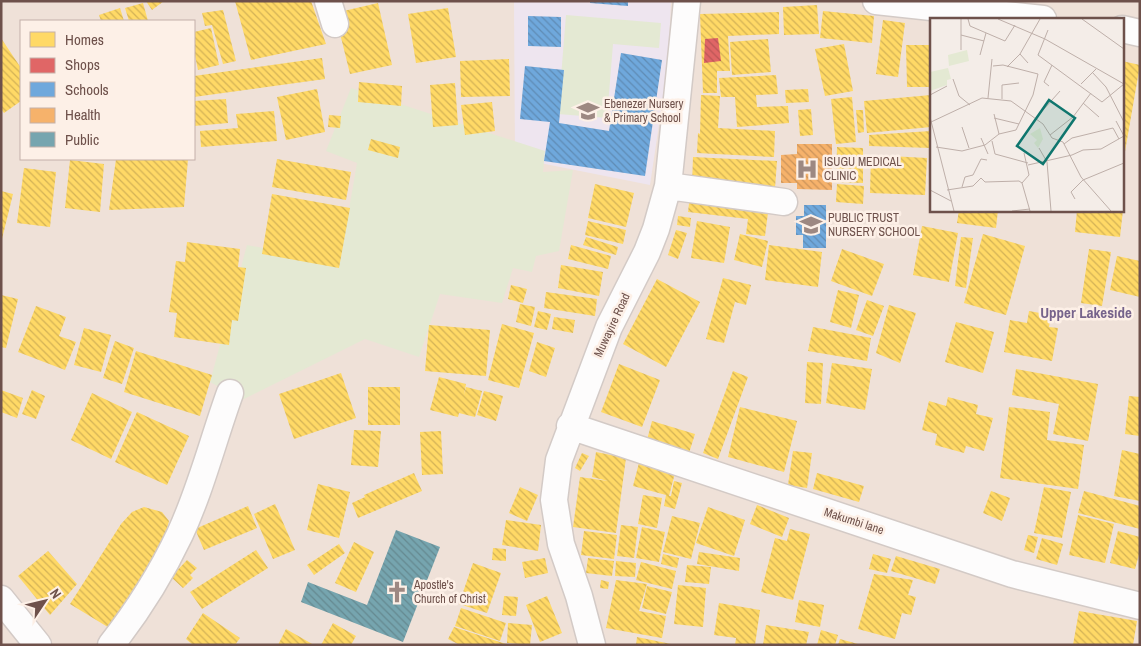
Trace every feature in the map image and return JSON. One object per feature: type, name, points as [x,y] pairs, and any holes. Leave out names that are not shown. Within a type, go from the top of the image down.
[{"type":"street","name":"Muwayire Road","points":[[592,645],[579,596],[561,544],[554,500],[558,460],[609,327],[648,252],[662,210],[668,186],[687,1]]},
{"type":"street","points":[[876,1],[1034,18]]},
{"type":"street","points":[[1124,29],[1140,33]]},
{"type":"street","points":[[668,186],[784,202]]},
{"type":"street","points":[[111,645],[127,625],[179,535],[195,499],[230,393]]},
{"type":"street","name":"Makumbi lane","points":[[570,426],[1012,574],[1140,606]]},
{"type":"street","points":[[1,599],[38,645]]},
{"type":"shaded area","points":[[1,1],[1140,1],[1140,645],[1,645]]},
{"type":"shaded area","name":"Ebenezer Nursery & Primary School","points":[[514,1],[671,1],[668,64],[650,185],[515,158]]},
{"type":"green space","points":[[566,15],[661,23],[659,48],[613,44],[607,118],[558,114]]},
{"type":"green space","points":[[351,88],[545,151],[543,172],[573,170],[559,251],[536,256],[532,272],[513,268],[502,303],[440,294],[419,357],[365,339],[242,400],[210,382],[247,245],[339,267],[357,163],[326,151]]},
{"type":"building: Homes","points":[[146,1],[164,1],[152,10]]},
{"type":"building: Homes","points":[[235,1],[311,1],[326,44],[251,60]]},
{"type":"building: Homes","points":[[143,3],[148,20],[129,20],[125,8]]},
{"type":"building: Homes","points":[[378,3],[392,65],[350,74],[335,13]]},
{"type":"building: Homes","points":[[817,5],[819,34],[784,35],[783,7]]},
{"type":"building: Homes","points":[[120,8],[124,20],[101,20],[99,15]]},
{"type":"building: Homes","points":[[448,8],[456,57],[416,63],[408,14]]},
{"type":"building: Homes","points":[[223,10],[236,61],[223,64],[212,25],[205,26],[202,13]]},
{"type":"building: Homes","points":[[823,11],[874,16],[872,43],[820,38]]},
{"type":"building: Homes","points":[[779,12],[779,34],[728,36],[730,71],[717,71],[717,93],[703,93],[700,14]]},
{"type":"building: Homes","points":[[883,20],[905,23],[898,77],[876,74]]},
{"type":"building: Homes","points":[[211,28],[219,65],[198,70],[195,56],[195,32]]},
{"type":"building: Homes","points":[[1,38],[20,66],[20,102],[4,113],[1,109]]},
{"type":"building: Homes","points":[[768,39],[771,72],[732,75],[730,42]]},
{"type":"building: Homes","points":[[844,44],[853,91],[825,96],[815,49]]},
{"type":"building: Homes","points":[[906,45],[930,45],[930,87],[907,87]]},
{"type":"building: Homes","points":[[322,58],[325,79],[195,97],[195,76]]},
{"type":"building: Homes","points":[[509,59],[510,96],[461,97],[460,61]]},
{"type":"building: Homes","points":[[1124,61],[1140,65],[1124,157]]},
{"type":"building: Homes","points":[[776,75],[778,94],[756,95],[757,107],[788,106],[789,123],[737,127],[735,97],[721,97],[719,78]]},
{"type":"building: Homes","points":[[359,82],[402,86],[401,106],[358,102]]},
{"type":"building: Homes","points":[[455,83],[458,125],[433,127],[430,85]]},
{"type":"building: Homes","points":[[317,89],[325,132],[286,140],[277,97]]},
{"type":"building: Homes","points":[[808,89],[809,102],[786,103],[785,90]]},
{"type":"building: Homes","points":[[701,95],[720,96],[718,128],[775,131],[774,157],[697,153],[698,133],[700,134]]},
{"type":"building: Homes","points":[[930,95],[930,127],[867,133],[864,101]]},
{"type":"building: Homes","points":[[852,97],[856,142],[836,144],[831,99]]},
{"type":"building: Homes","points":[[226,99],[228,123],[195,126],[195,101]]},
{"type":"building: Homes","points":[[492,102],[495,131],[465,135],[461,105]]},
{"type":"building: Homes","points":[[811,109],[813,135],[800,136],[798,110]]},
{"type":"building: Homes","points":[[856,110],[863,110],[864,132],[858,133]]},
{"type":"building: Homes","points":[[274,111],[277,141],[201,147],[200,131],[238,128],[236,114]]},
{"type":"building: Homes","points":[[329,115],[341,116],[340,128],[328,127]]},
{"type":"building: Homes","points":[[930,131],[930,148],[869,146],[869,135]]},
{"type":"building: Homes","points":[[371,139],[400,147],[398,158],[368,150]]},
{"type":"building: Homes","points":[[837,147],[863,148],[863,183],[836,182]]},
{"type":"building: Homes","points":[[871,155],[927,158],[925,195],[870,193]]},
{"type":"building: Homes","points":[[693,157],[777,161],[775,188],[692,184]]},
{"type":"building: Homes","points":[[277,159],[351,172],[346,200],[272,187]]},
{"type":"building: Homes","points":[[70,160],[104,164],[100,212],[65,208]]},
{"type":"building: Homes","points":[[116,160],[188,160],[184,207],[109,210]]},
{"type":"building: Homes","points":[[24,168],[56,172],[50,227],[17,223]]},
{"type":"building: Homes","points":[[595,184],[634,193],[626,227],[588,218]]},
{"type":"building: Homes","points":[[837,184],[864,186],[863,204],[836,202]]},
{"type":"building: Homes","points":[[1,191],[13,194],[2,239],[1,239]]},
{"type":"building: Homes","points":[[272,194],[350,208],[339,268],[262,254]]},
{"type":"building: Homes","points":[[690,195],[769,205],[765,236],[746,234],[748,219],[688,212]]},
{"type":"building: Homes","points":[[959,211],[998,211],[996,228],[957,223]]},
{"type":"building: Homes","points":[[1077,211],[1123,211],[1120,237],[1075,232]]},
{"type":"building: Homes","points":[[678,216],[691,218],[690,227],[677,225]]},
{"type":"building: Homes","points":[[588,221],[626,230],[623,244],[585,235]]},
{"type":"building: Homes","points":[[697,221],[730,227],[724,263],[691,258]]},
{"type":"building: Homes","points":[[922,226],[958,233],[949,282],[913,275]]},
{"type":"building: Homes","points":[[676,230],[687,233],[678,259],[668,255]]},
{"type":"building: Homes","points":[[740,234],[768,241],[762,267],[734,260]]},
{"type":"building: Homes","points":[[983,234],[1025,246],[1006,315],[964,303]]},
{"type":"building: Homes","points":[[586,237],[618,247],[616,255],[583,245]]},
{"type":"building: Homes","points":[[961,237],[973,238],[966,288],[955,286]]},
{"type":"building: Homes","points":[[187,242],[240,249],[238,267],[246,268],[238,321],[232,320],[229,345],[174,337],[177,313],[169,312],[176,261],[185,262]]},
{"type":"building: Homes","points":[[571,245],[611,256],[608,269],[568,259]]},
{"type":"building: Homes","points":[[769,245],[822,252],[818,287],[765,280]]},
{"type":"building: Homes","points":[[842,249],[884,264],[872,296],[831,281]]},
{"type":"building: Homes","points":[[1089,249],[1111,252],[1102,306],[1081,303]]},
{"type":"building: Homes","points":[[1117,256],[1140,261],[1140,297],[1110,290]]},
{"type":"building: Homes","points":[[561,265],[603,272],[599,296],[558,288]]},
{"type":"building: Homes","points":[[723,278],[751,285],[746,305],[735,302],[724,343],[706,339]]},
{"type":"building: Homes","points":[[657,279],[700,302],[666,367],[623,344]]},
{"type":"building: Homes","points":[[511,285],[527,289],[523,303],[508,299]]},
{"type":"building: Homes","points":[[838,290],[859,295],[851,328],[830,322]]},
{"type":"building: Homes","points":[[546,292],[597,299],[595,316],[544,308]]},
{"type":"building: Homes","points":[[1,295],[18,299],[6,348],[1,347]]},
{"type":"building: Homes","points":[[867,300],[884,306],[873,336],[856,330]]},
{"type":"building: Homes","points":[[520,304],[535,307],[531,326],[516,322]]},
{"type":"building: Homes","points":[[889,305],[916,313],[900,363],[876,353]]},
{"type":"building: Homes","points":[[36,306],[66,317],[59,336],[76,342],[65,370],[18,352]]},
{"type":"building: Homes","points":[[538,311],[551,314],[547,330],[534,327]]},
{"type":"building: Homes","points":[[1029,311],[1051,315],[1049,327],[1058,328],[1052,361],[1004,352],[1010,320],[1027,323]]},
{"type":"building: Homes","points":[[554,317],[575,320],[573,333],[552,329]]},
{"type":"building: Homes","points":[[956,322],[994,332],[983,373],[945,362]]},
{"type":"building: Homes","points":[[502,324],[534,333],[519,388],[488,380]]},
{"type":"building: Homes","points":[[429,325],[490,330],[486,376],[425,371]]},
{"type":"building: Homes","points":[[813,327],[871,338],[867,361],[808,351]]},
{"type":"building: Homes","points":[[84,328],[111,335],[101,372],[74,365]]},
{"type":"building: Homes","points":[[115,341],[134,348],[122,384],[103,378]]},
{"type":"building: Homes","points":[[537,342],[555,348],[546,377],[529,371]]},
{"type":"building: Homes","points":[[136,351],[212,375],[200,416],[124,392]]},
{"type":"building: Homes","points":[[807,362],[823,363],[821,404],[805,403]]},
{"type":"building: Homes","points":[[832,363],[872,369],[865,410],[826,403]]},
{"type":"building: Homes","points":[[619,364],[660,380],[642,427],[601,412]]},
{"type":"building: Homes","points":[[1016,369],[1098,384],[1088,441],[1053,434],[1059,404],[1012,395]]},
{"type":"building: Homes","points":[[733,371],[748,377],[718,459],[703,453]]},
{"type":"building: Homes","points":[[341,373],[356,418],[294,439],[279,394]]},
{"type":"building: Homes","points":[[439,377],[466,384],[464,395],[466,387],[482,391],[475,417],[459,413],[458,417],[430,410]]},
{"type":"building: Homes","points":[[368,387],[400,387],[400,425],[368,425]]},
{"type":"building: Homes","points":[[1,390],[23,398],[17,418],[1,412]]},
{"type":"building: Homes","points":[[32,390],[45,396],[36,419],[22,414]]},
{"type":"building: Homes","points":[[484,391],[503,396],[496,421],[477,415]]},
{"type":"building: Homes","points":[[92,393],[132,412],[111,459],[71,440]]},
{"type":"building: Homes","points":[[1129,396],[1140,397],[1140,436],[1125,434]]},
{"type":"building: Homes","points":[[948,397],[978,405],[976,414],[993,418],[984,451],[966,446],[964,453],[935,445],[937,434],[922,430],[929,401],[946,406]]},
{"type":"building: Homes","points":[[740,407],[797,421],[784,472],[728,457]]},
{"type":"building: Homes","points":[[1009,407],[1050,412],[1047,440],[1084,445],[1078,489],[1000,478]]},
{"type":"building: Homes","points":[[137,412],[189,436],[167,485],[115,462]]},
{"type":"building: Homes","points":[[652,421],[695,434],[689,453],[647,440]]},
{"type":"building: Homes","points":[[354,430],[381,431],[378,467],[351,465]]},
{"type":"building: Homes","points":[[441,431],[443,474],[422,475],[420,432]]},
{"type":"building: Homes","points":[[1122,450],[1140,454],[1140,501],[1114,496]]},
{"type":"building: Homes","points":[[793,451],[812,453],[807,488],[788,485]]},
{"type":"building: Homes","points":[[596,452],[626,458],[616,533],[573,527],[580,477],[608,481],[592,477]]},
{"type":"building: Homes","points":[[582,453],[589,456],[580,471],[575,468]]},
{"type":"building: Homes","points":[[640,459],[676,469],[669,496],[671,496],[674,481],[682,483],[675,509],[664,506],[666,495],[633,486]]},
{"type":"building: Homes","points":[[414,473],[422,491],[358,518],[352,503],[365,497],[364,495]]},
{"type":"building: Homes","points":[[817,473],[864,486],[859,502],[813,489]]},
{"type":"building: Homes","points":[[318,484],[350,492],[339,538],[307,530]]},
{"type":"building: Homes","points":[[520,487],[538,495],[527,521],[509,513]]},
{"type":"building: Homes","points":[[1044,487],[1071,492],[1062,538],[1034,533]]},
{"type":"building: Homes","points":[[991,491],[1010,498],[1002,521],[983,513]]},
{"type":"building: Homes","points":[[1084,491],[1140,506],[1140,529],[1078,513]]},
{"type":"building: Homes","points":[[643,495],[662,498],[657,528],[638,524]]},
{"type":"building: Homes","points":[[275,504],[295,550],[273,559],[254,514]]},
{"type":"building: Homes","points":[[757,505],[789,518],[782,537],[750,524]]},
{"type":"building: Homes","points":[[248,506],[257,528],[204,550],[195,529]]},
{"type":"building: Homes","points":[[144,507],[162,512],[169,521],[166,533],[160,547],[111,629],[70,604],[121,524],[132,512]]},
{"type":"building: Homes","points":[[708,507],[745,520],[734,556],[696,543]]},
{"type":"building: Homes","points":[[1078,515],[1114,524],[1105,563],[1069,555]]},
{"type":"building: Homes","points":[[672,516],[700,523],[691,559],[663,552]]},
{"type":"building: Homes","points":[[506,520],[541,525],[538,551],[502,545]]},
{"type":"building: Homes","points":[[621,525],[638,527],[634,558],[617,556]]},
{"type":"building: Homes","points":[[642,527],[665,532],[659,562],[636,558]]},
{"type":"building: Homes","points":[[790,529],[810,534],[793,600],[761,592],[775,538],[787,541]]},
{"type":"building: Homes","points":[[584,531],[617,535],[614,559],[581,555]]},
{"type":"building: Homes","points":[[1118,531],[1140,537],[1140,551],[1135,569],[1110,563]]},
{"type":"building: Homes","points":[[1028,535],[1038,537],[1034,553],[1024,550]]},
{"type":"building: Homes","points":[[1042,538],[1063,544],[1057,565],[1036,559]]},
{"type":"building: Homes","points":[[354,542],[374,552],[356,592],[335,583]]},
{"type":"building: Homes","points":[[339,544],[345,553],[314,575],[307,565]]},
{"type":"building: Homes","points":[[493,548],[506,549],[506,561],[492,560]]},
{"type":"building: Homes","points":[[256,550],[268,568],[202,609],[190,592]]},
{"type":"building: Homes","points":[[48,551],[77,584],[50,615],[18,576]]},
{"type":"building: Homes","points":[[699,552],[740,558],[739,571],[697,564]]},
{"type":"building: Homes","points":[[663,554],[679,558],[677,568],[661,564]]},
{"type":"building: Homes","points":[[873,554],[891,559],[887,573],[869,569]]},
{"type":"building: Homes","points":[[896,556],[940,569],[935,584],[891,571]]},
{"type":"building: Homes","points":[[545,558],[548,573],[525,578],[522,562]]},
{"type":"building: Homes","points":[[588,558],[614,561],[612,576],[586,573]]},
{"type":"building: Homes","points":[[187,560],[197,568],[190,575],[193,578],[183,588],[171,577]]},
{"type":"building: Homes","points":[[616,561],[636,563],[635,577],[615,576]]},
{"type":"building: Homes","points":[[641,562],[676,571],[672,589],[636,580]]},
{"type":"building: Homes","points":[[473,563],[501,573],[487,613],[459,604]]},
{"type":"building: Homes","points":[[687,565],[711,567],[709,584],[685,582]]},
{"type":"building: Homes","points":[[874,574],[913,580],[908,595],[916,597],[911,615],[902,613],[895,639],[858,629]]},
{"type":"building: Homes","points":[[601,580],[609,582],[608,589],[600,588]]},
{"type":"building: Homes","points":[[616,580],[647,584],[639,611],[666,616],[662,638],[606,628]]},
{"type":"building: Homes","points":[[678,585],[706,588],[703,627],[674,624]]},
{"type":"building: Homes","points":[[647,586],[672,592],[666,614],[642,608]]},
{"type":"building: Homes","points":[[504,596],[518,597],[516,616],[502,615]]},
{"type":"building: Homes","points":[[547,596],[562,633],[540,642],[526,605]]},
{"type":"building: Homes","points":[[799,600],[824,605],[820,627],[795,622]]},
{"type":"building: Homes","points":[[719,603],[760,610],[755,645],[735,645],[736,638],[714,635]]},
{"type":"building: Homes","points":[[461,608],[506,623],[500,641],[455,626]]},
{"type":"building: Homes","points":[[1079,611],[1137,621],[1133,645],[1073,645]]},
{"type":"building: Homes","points":[[203,613],[240,638],[235,645],[193,645],[186,639]]},
{"type":"building: Homes","points":[[333,623],[356,636],[351,645],[321,645]]},
{"type":"building: Homes","points":[[508,623],[532,625],[530,645],[507,643]]},
{"type":"building: Homes","points":[[766,625],[809,632],[806,645],[763,645]]},
{"type":"building: Homes","points":[[454,627],[506,645],[460,645],[448,639]]},
{"type":"building: Homes","points":[[286,629],[314,645],[278,645]]},
{"type":"building: Homes","points":[[821,630],[838,635],[835,645],[817,645]]},
{"type":"building: Homes","points":[[637,637],[671,644],[671,645],[636,645]]},
{"type":"building: Homes","points":[[840,639],[858,644],[858,645],[838,645]]},
{"type":"building: Shops","points":[[718,38],[721,61],[704,63],[705,39]]},
{"type":"building: Schools","points":[[590,1],[628,1],[628,6],[590,3]]},
{"type":"building: Schools","points":[[528,16],[561,17],[561,47],[528,46]]},
{"type":"building: Schools","points":[[621,53],[662,60],[645,176],[544,161],[550,122],[520,119],[525,66],[564,70],[559,123],[609,131]]},
{"type":"building: Schools","name":"PUBLIC TRUST NURSERY SCHOOL","points":[[804,205],[826,205],[826,248],[803,248],[803,235],[796,235],[796,216],[804,216]]},
{"type":"building: Health","name":"ISUGU MEDICAL CLINIC","points":[[797,144],[832,144],[832,190],[797,189],[797,183],[781,183],[781,155],[797,154]]},
{"type":"building: Public","name":"Apostle's Church of Christ","points":[[396,530],[440,547],[403,642],[301,602],[308,582],[367,605]]},
{"type":"place","name":"Ebenezer Nursery & Primary School","points":[[588,111]]},
{"type":"place","name":"ISUGU MEDICAL CLINIC","points":[[807,169]]},
{"type":"place","name":"PUBLIC TRUST NURSERY SCHOOL","points":[[811,225]]},
{"type":"place","name":"Apostle's Church of Christ","points":[[397,592]]},
{"type":"district","name":"Upper Lakeside","points":[[1086,313]]}]
